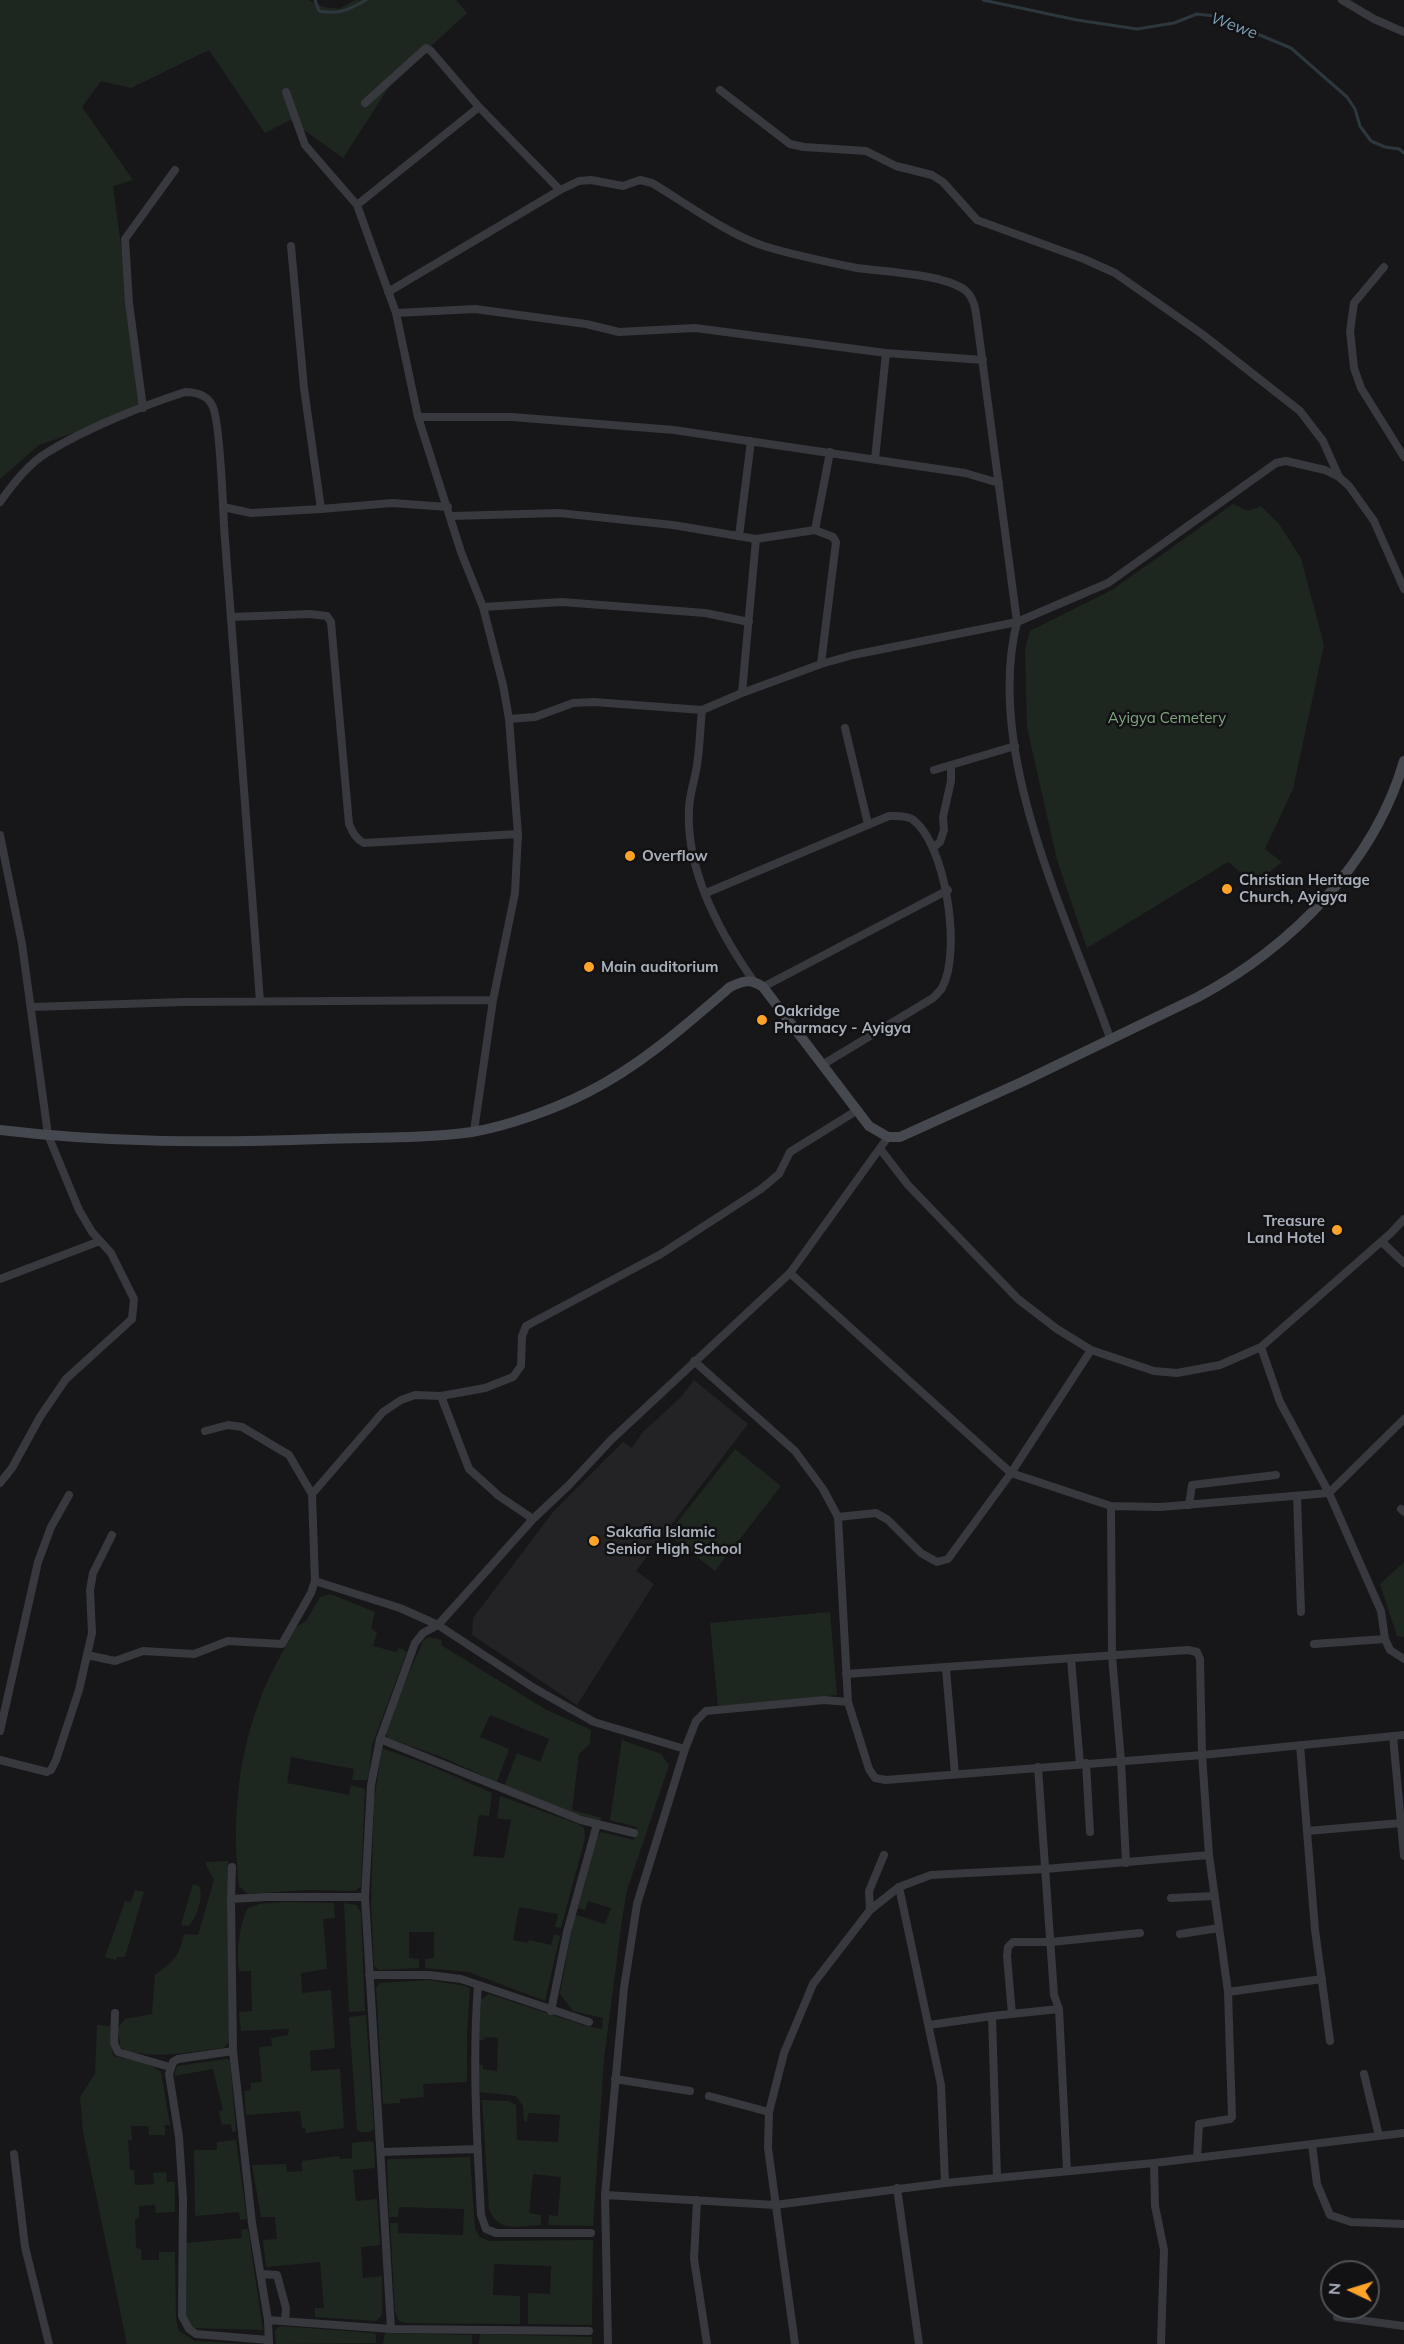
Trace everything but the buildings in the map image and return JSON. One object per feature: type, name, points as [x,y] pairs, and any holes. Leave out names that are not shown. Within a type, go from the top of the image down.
[{"type":"street","points":[[1342,0],[1374,19],[1404,32]]},
{"type":"street","points":[[365,103],[426,48],[479,107],[560,190]]},
{"type":"street","points":[[720,90],[790,144],[866,151],[896,166],[932,175],[943,182],[977,220],[1084,259],[1115,273],[1202,334],[1300,411],[1323,441],[1339,477]]},
{"type":"street","points":[[286,92],[305,145],[357,205],[396,313],[418,417],[452,516],[461,552],[483,608],[503,685],[509,719],[518,834],[514,893],[493,1000],[474,1131]]},
{"type":"street","points":[[357,205],[479,107]]},
{"type":"street","points":[[143,408],[129,303],[125,239],[175,170]]},
{"type":"street","points":[[388,292],[560,190],[579,181],[591,180],[622,186],[640,180],[652,183],[743,237],[763,246],[855,267],[951,283],[966,291],[974,302],[1017,622],[1011,648],[1011,719],[1018,772],[1043,862],[1110,1038]]},
{"type":"street","points":[[291,246],[305,398],[321,509]]},
{"type":"street","points":[[1384,267],[1354,303],[1350,331],[1354,368],[1361,388],[1404,457]]},
{"type":"street","points":[[396,313],[493,310],[586,324],[619,332],[695,328],[886,353],[982,360]]},
{"type":"street","points":[[875,459],[886,353]]},
{"type":"street","points":[[0,502],[14,483],[47,452],[143,408],[185,392],[195,392],[205,397],[213,405],[223,507],[260,1001]]},
{"type":"street","points":[[418,417],[513,417],[674,430],[965,473],[999,483]]},
{"type":"street","points":[[739,536],[751,441]]},
{"type":"street","points":[[815,530],[830,452]]},
{"type":"street","points":[[509,719],[535,717],[573,703],[594,702],[702,710],[821,664],[1017,622],[1108,583],[1276,463],[1296,463],[1325,470],[1339,477],[1349,486],[1374,521],[1404,589]]},
{"type":"street","points":[[223,507],[251,513],[393,503],[448,507]]},
{"type":"street","points":[[452,516],[559,513],[674,525],[756,538],[815,530],[833,537],[836,542],[821,664]]},
{"type":"street","points":[[742,693],[756,538]]},
{"type":"street","points":[[483,608],[562,602],[705,613],[748,622]]},
{"type":"street","points":[[231,617],[310,614],[327,616],[331,622],[350,824],[353,834],[359,840],[364,843],[518,834]]},
{"type":"street","points":[[702,710],[697,765],[689,812],[694,857],[712,913],[732,950],[856,1111],[869,1126],[888,1137],[910,1133],[1219,985],[1267,952],[1292,931],[1339,883],[1356,861],[1386,811],[1404,761]]},
{"type":"street","points":[[845,728],[868,825]]},
{"type":"street","points":[[933,770],[1015,746]]},
{"type":"street","points":[[933,848],[940,842],[944,830],[951,765]]},
{"type":"street","points":[[706,893],[889,816],[901,815],[911,819],[931,842],[948,890],[951,940],[949,961],[942,989],[933,998],[822,1065]]},
{"type":"street","points":[[0,835],[22,944],[48,1136],[79,1210],[111,1253],[134,1299],[132,1319],[66,1379],[40,1417],[12,1468],[0,1483]]},
{"type":"street","points":[[0,1130],[48,1136],[161,1141],[285,1141],[432,1136],[474,1131],[517,1120],[588,1092],[648,1054],[730,987],[743,981],[758,983],[948,890]]},
{"type":"street","points":[[32,1007],[144,1002],[493,1000]]},
{"type":"street","points":[[312,1494],[383,1412],[401,1400],[415,1395],[441,1396],[485,1388],[513,1377],[521,1366],[522,1336],[526,1326],[661,1254],[761,1189],[779,1174],[790,1152],[856,1111]]},
{"type":"street","points":[[391,2329],[365,1897],[371,1785],[380,1739],[415,1643],[423,1633],[438,1625],[533,1519],[611,1440],[790,1273],[881,1150],[888,1137]]},
{"type":"street","points":[[881,1150],[908,1185],[1018,1299],[1057,1329],[1091,1350],[1154,1371],[1177,1374],[1220,1365],[1261,1347],[1382,1242],[1404,1219]]},
{"type":"street","points":[[0,1279],[100,1241]]},
{"type":"street","points":[[1382,1242],[1404,1263]]},
{"type":"street","points":[[790,1273],[1011,1473],[1111,1506],[1160,1507],[1329,1493],[1404,1419]]},
{"type":"street","points":[[1261,1347],[1280,1402],[1329,1493],[1381,1611],[1385,1639],[1390,1650],[1404,1659]]},
{"type":"street","points":[[838,1517],[876,1513],[888,1520],[921,1553],[936,1562],[948,1559],[1011,1473],[1091,1350]]},
{"type":"street","points":[[694,1361],[795,1451],[823,1489],[838,1517],[848,1702],[869,1769],[874,1778],[886,1780],[1203,1755],[1404,1735]]},
{"type":"street","points":[[441,1396],[469,1468],[500,1496],[533,1519]]},
{"type":"street","points":[[87,1655],[114,1661],[143,1651],[194,1654],[228,1641],[282,1644],[311,1593],[315,1581],[312,1494],[289,1455],[242,1427],[228,1425],[205,1431]]},
{"type":"street","points":[[1189,1505],[1192,1485],[1276,1475]]},
{"type":"street","points":[[0,1731],[38,1562],[51,1527],[69,1495]]},
{"type":"street","points":[[1297,1496],[1301,1612]]},
{"type":"street","points":[[1111,1506],[1112,1656],[1121,1761],[1126,1863]]},
{"type":"street","points":[[0,1760],[47,1772],[51,1770],[56,1760],[92,1634],[90,1590],[93,1573],[112,1534]]},
{"type":"street","points":[[315,1581],[400,1608],[438,1625],[513,1675],[594,1722],[685,1749]]},
{"type":"street","points":[[1314,1644],[1385,1639]]},
{"type":"street","points":[[846,1674],[1188,1650],[1197,1652],[1200,1659],[1209,1856],[1228,1992],[1232,2117],[1198,2124],[1197,2158]]},
{"type":"street","points":[[1071,1659],[1090,1832]]},
{"type":"street","points":[[946,1668],[955,1774]]},
{"type":"street","points":[[608,2344],[605,2195],[624,1988],[637,1904],[685,1749],[696,1721],[706,1711],[824,1700],[848,1702]]},
{"type":"street","points":[[1393,1736],[1404,1856]]},
{"type":"street","points":[[380,1739],[581,1820],[634,1833]]},
{"type":"street","points":[[1300,1745],[1330,2042]]},
{"type":"street","points":[[1038,1767],[1054,1995],[1059,2009],[1067,2171]]},
{"type":"street","points":[[1307,1831],[1401,1823]]},
{"type":"street","points":[[551,2011],[567,1932],[597,1824]]},
{"type":"street","points":[[870,1910],[868,1891],[884,1855]]},
{"type":"street","points":[[795,2344],[768,2148],[769,2112],[784,2053],[813,1984],[870,1910],[899,1887],[931,1875],[1046,1869],[1209,1856]]},
{"type":"street","points":[[232,1867],[233,2051],[251,2212],[268,2320],[269,2342],[196,2334],[185,2324],[182,2316],[182,2188],[179,2137],[169,2074],[170,2067],[178,2059],[233,2051]]},
{"type":"street","points":[[899,1887],[941,2085],[945,2183]]},
{"type":"street","points":[[1171,1898],[1215,1896]]},
{"type":"street","points":[[231,1899],[365,1897]]},
{"type":"street","points":[[1180,1934],[1219,1928]]},
{"type":"street","points":[[1012,2014],[1008,1947],[1013,1942],[1051,1942],[1140,1933]]},
{"type":"street","points":[[369,1975],[429,1975],[461,1979],[589,2022]]},
{"type":"street","points":[[1228,1992],[1322,1979]]},
{"type":"street","points":[[478,1985],[474,2042],[481,2215],[486,2229],[496,2233],[591,2233]]},
{"type":"street","points":[[929,2025],[1059,2009]]},
{"type":"street","points":[[115,2013],[114,2043],[118,2052],[170,2067]]},
{"type":"street","points":[[992,2016],[997,2177]]},
{"type":"street","points":[[1364,2073],[1379,2136]]},
{"type":"street","points":[[615,2079],[690,2091]]},
{"type":"street","points":[[709,2096],[769,2112]]},
{"type":"street","points":[[605,2195],[775,2205],[897,2188],[1154,2163],[1404,2133]]},
{"type":"street","points":[[1312,2144],[1317,2184],[1330,2215],[1351,2222],[1404,2224]]},
{"type":"street","points":[[382,2152],[478,2149]]},
{"type":"street","points":[[14,2154],[25,2247],[49,2344]]},
{"type":"street","points":[[1154,2163],[1155,2206],[1164,2250],[1161,2344]]},
{"type":"street","points":[[897,2188],[919,2344]]},
{"type":"street","points":[[697,2200],[694,2259],[706,2344]]},
{"type":"street","points":[[261,2274],[277,2275],[286,2308],[285,2321]]},
{"type":"street","points":[[268,2320],[391,2329],[589,2331]]},
{"type":"street","points":[[1354,2320],[1404,2326]]},
{"type":"shaded area","name":"Sakafia Islamic Senior High School","points":[[694,1380],[748,1424],[636,1571],[654,1584],[577,1705],[472,1635],[473,1618],[553,1512],[623,1442],[632,1448],[643,1432],[682,1396]]},
{"type":"green space","points":[[0,0],[308,0],[324,7],[339,9],[355,0],[456,0],[467,13],[393,81],[343,158],[290,120],[265,133],[209,50],[131,88],[101,81],[82,107],[133,180],[113,186],[143,408],[39,445],[0,479]]},
{"type":"green space","name":"Ayigya Cemetery","points":[[1233,504],[1248,511],[1261,506],[1279,524],[1301,558],[1324,645],[1293,789],[1265,849],[1282,862],[1255,884],[1228,862],[1087,948],[1057,860],[1027,727],[1025,649],[1030,631],[1112,590]]},
{"type":"green space","points":[[735,1449],[781,1486],[715,1571],[668,1534]]},
{"type":"green space","points":[[1404,1562],[1404,1637],[1397,1636],[1380,1584]]},
{"type":"green space","points":[[330,1594],[375,1612],[371,1628],[377,1633],[373,1646],[396,1652],[399,1648],[407,1652],[372,1745],[367,1780],[352,1780],[354,1769],[291,1757],[287,1783],[349,1795],[351,1785],[365,1789],[361,1886],[355,1891],[305,1890],[248,1894],[239,1886],[236,1817],[241,1771],[251,1727],[266,1685],[296,1627],[306,1621],[320,1597]]},
{"type":"green space","points":[[830,1612],[837,1695],[718,1706],[710,1623]]},
{"type":"green space","points":[[428,1637],[442,1640],[441,1645],[545,1709],[591,1730],[590,1744],[579,1754],[572,1810],[602,1818],[599,1821],[504,1787],[517,1753],[540,1762],[549,1739],[490,1715],[480,1737],[509,1749],[497,1782],[444,1758],[388,1738],[386,1733],[399,1695],[423,1641]]},
{"type":"green space","points":[[622,1740],[661,1754],[669,1765],[627,1890],[622,1920],[604,2059],[593,2226],[548,2225],[549,2215],[558,2216],[561,2177],[533,2174],[529,2213],[541,2215],[541,2225],[517,2227],[504,2225],[493,2217],[489,2209],[482,2100],[508,2101],[516,2105],[517,2140],[558,2142],[560,2115],[528,2113],[527,2122],[524,2121],[523,2106],[516,2096],[480,2092],[478,2065],[483,2065],[483,2069],[497,2071],[498,2038],[486,2037],[479,2040],[481,1999],[489,1994],[583,2025],[602,2029],[603,2018],[573,2011],[560,1994],[574,1917],[577,1915],[605,1924],[611,1908],[588,1901],[585,1910],[578,1908],[597,1837],[601,1832],[634,1840],[637,1827],[610,1820]]},
{"type":"green space","points":[[382,1748],[431,1766],[492,1793],[489,1816],[479,1815],[473,1856],[504,1858],[511,1820],[497,1818],[500,1796],[584,1828],[585,1838],[561,1928],[555,1927],[558,1914],[519,1907],[513,1940],[528,1943],[529,1940],[551,1945],[554,1934],[560,1936],[545,2001],[469,1972],[425,1968],[425,1959],[434,1958],[434,1932],[409,1932],[409,1958],[419,1959],[419,1968],[379,1970],[374,1966],[371,1900],[374,1801]]},
{"type":"green space","points":[[228,1861],[230,2041],[224,2048],[157,2055],[143,2054],[120,2047],[118,2028],[125,2019],[152,2014],[155,1975],[175,1958],[184,1934],[198,1935],[214,1880],[206,1862]]},
{"type":"green space","points":[[193,1884],[199,1886],[201,1895],[199,1907],[188,1926],[181,1925]]},
{"type":"green space","points":[[135,1890],[144,1892],[125,1957],[117,1957],[116,1960],[105,1957],[125,1901],[131,1902]]},
{"type":"green space","points":[[334,1903],[335,1918],[323,1919],[327,1969],[301,1973],[302,1993],[331,1990],[335,2048],[310,2051],[311,2071],[340,2069],[344,2128],[306,2133],[305,2128],[302,2128],[300,2111],[246,2115],[244,2091],[251,2090],[251,2083],[262,2082],[259,2047],[272,2046],[271,2038],[288,2035],[289,2029],[241,2031],[239,2012],[252,2011],[251,1971],[239,1971],[240,1932],[247,1909],[259,1904]]},
{"type":"green space","points":[[344,1903],[356,1905],[361,1912],[365,2011],[349,2012]]},
{"type":"green space","points":[[428,1980],[466,1986],[470,1989],[467,2082],[423,2084],[424,2097],[400,2099],[400,2103],[383,2104],[376,1988],[380,1983]]},
{"type":"green space","points":[[366,2015],[374,2129],[361,2132],[357,2130],[349,2017]]},
{"type":"green space","points":[[97,2025],[110,2026],[113,2056],[147,2063],[161,2072],[170,2125],[165,2125],[165,2135],[149,2135],[148,2126],[131,2126],[132,2140],[128,2140],[130,2170],[134,2170],[135,2185],[154,2184],[153,2173],[166,2172],[167,2182],[175,2182],[175,2212],[156,2213],[155,2205],[139,2206],[139,2218],[135,2219],[136,2248],[141,2249],[142,2260],[159,2260],[159,2252],[175,2252],[176,2319],[179,2331],[195,2341],[246,2344],[127,2344],[83,2132],[80,2097],[95,2074]]},
{"type":"green space","points":[[230,2060],[236,2131],[232,2132],[231,2124],[222,2125],[219,2111],[223,2110],[213,2069],[174,2076],[177,2066]]},
{"type":"green space","points":[[236,2140],[247,2219],[240,2220],[239,2212],[195,2216],[194,2150],[217,2150],[217,2142]]},
{"type":"green space","points":[[370,2141],[374,2143],[375,2168],[353,2170],[356,2201],[377,2199],[380,2245],[361,2247],[363,2278],[382,2276],[382,2315],[376,2321],[315,2317],[315,2308],[324,2308],[320,2262],[266,2267],[263,2240],[277,2239],[275,2217],[261,2217],[252,2165],[286,2164],[287,2172],[302,2171],[302,2161],[339,2156],[340,2159],[352,2158],[352,2143]]},
{"type":"green space","points":[[470,2157],[475,2229],[480,2237],[490,2241],[593,2240],[592,2325],[528,2324],[528,2293],[550,2294],[551,2266],[494,2264],[493,2295],[520,2296],[520,2324],[406,2323],[399,2321],[395,2312],[390,2223],[398,2223],[398,2233],[463,2235],[464,2209],[399,2207],[398,2217],[389,2217],[387,2161],[389,2159]]},
{"type":"green space","points":[[248,2229],[263,2330],[192,2328],[185,2317],[185,2243],[242,2238],[241,2230]]},
{"type":"green space","points":[[280,2326],[374,2333],[376,2343],[276,2344],[275,2330]]},
{"type":"green space","points":[[385,2333],[472,2335],[472,2344],[383,2344]]},
{"type":"green space","points":[[480,2334],[592,2337],[592,2344],[479,2344]]},
{"type":"waterway","name":"Wewe","points":[[315,0],[319,11],[332,12],[349,9],[366,0]]},
{"type":"waterway","name":"Wewe","points":[[983,0],[1077,20],[1137,29],[1174,23],[1197,14],[1214,16],[1291,48],[1347,97],[1355,109],[1360,126],[1371,141],[1385,147],[1399,149],[1404,153]]},
{"type":"place","name":"Overflow","points":[[630,856]]},
{"type":"place","name":"Christian Heritage Church, Ayigya","points":[[1227,889]]},
{"type":"place","name":"Main auditorium","points":[[589,967]]},
{"type":"place","name":"Oakridge Pharmacy - Ayigya","points":[[762,1020]]},
{"type":"place","name":"Treasure Land Hotel","points":[[1337,1230]]},
{"type":"place","name":"Sakafia Islamic Senior High School","points":[[594,1541]]}]
